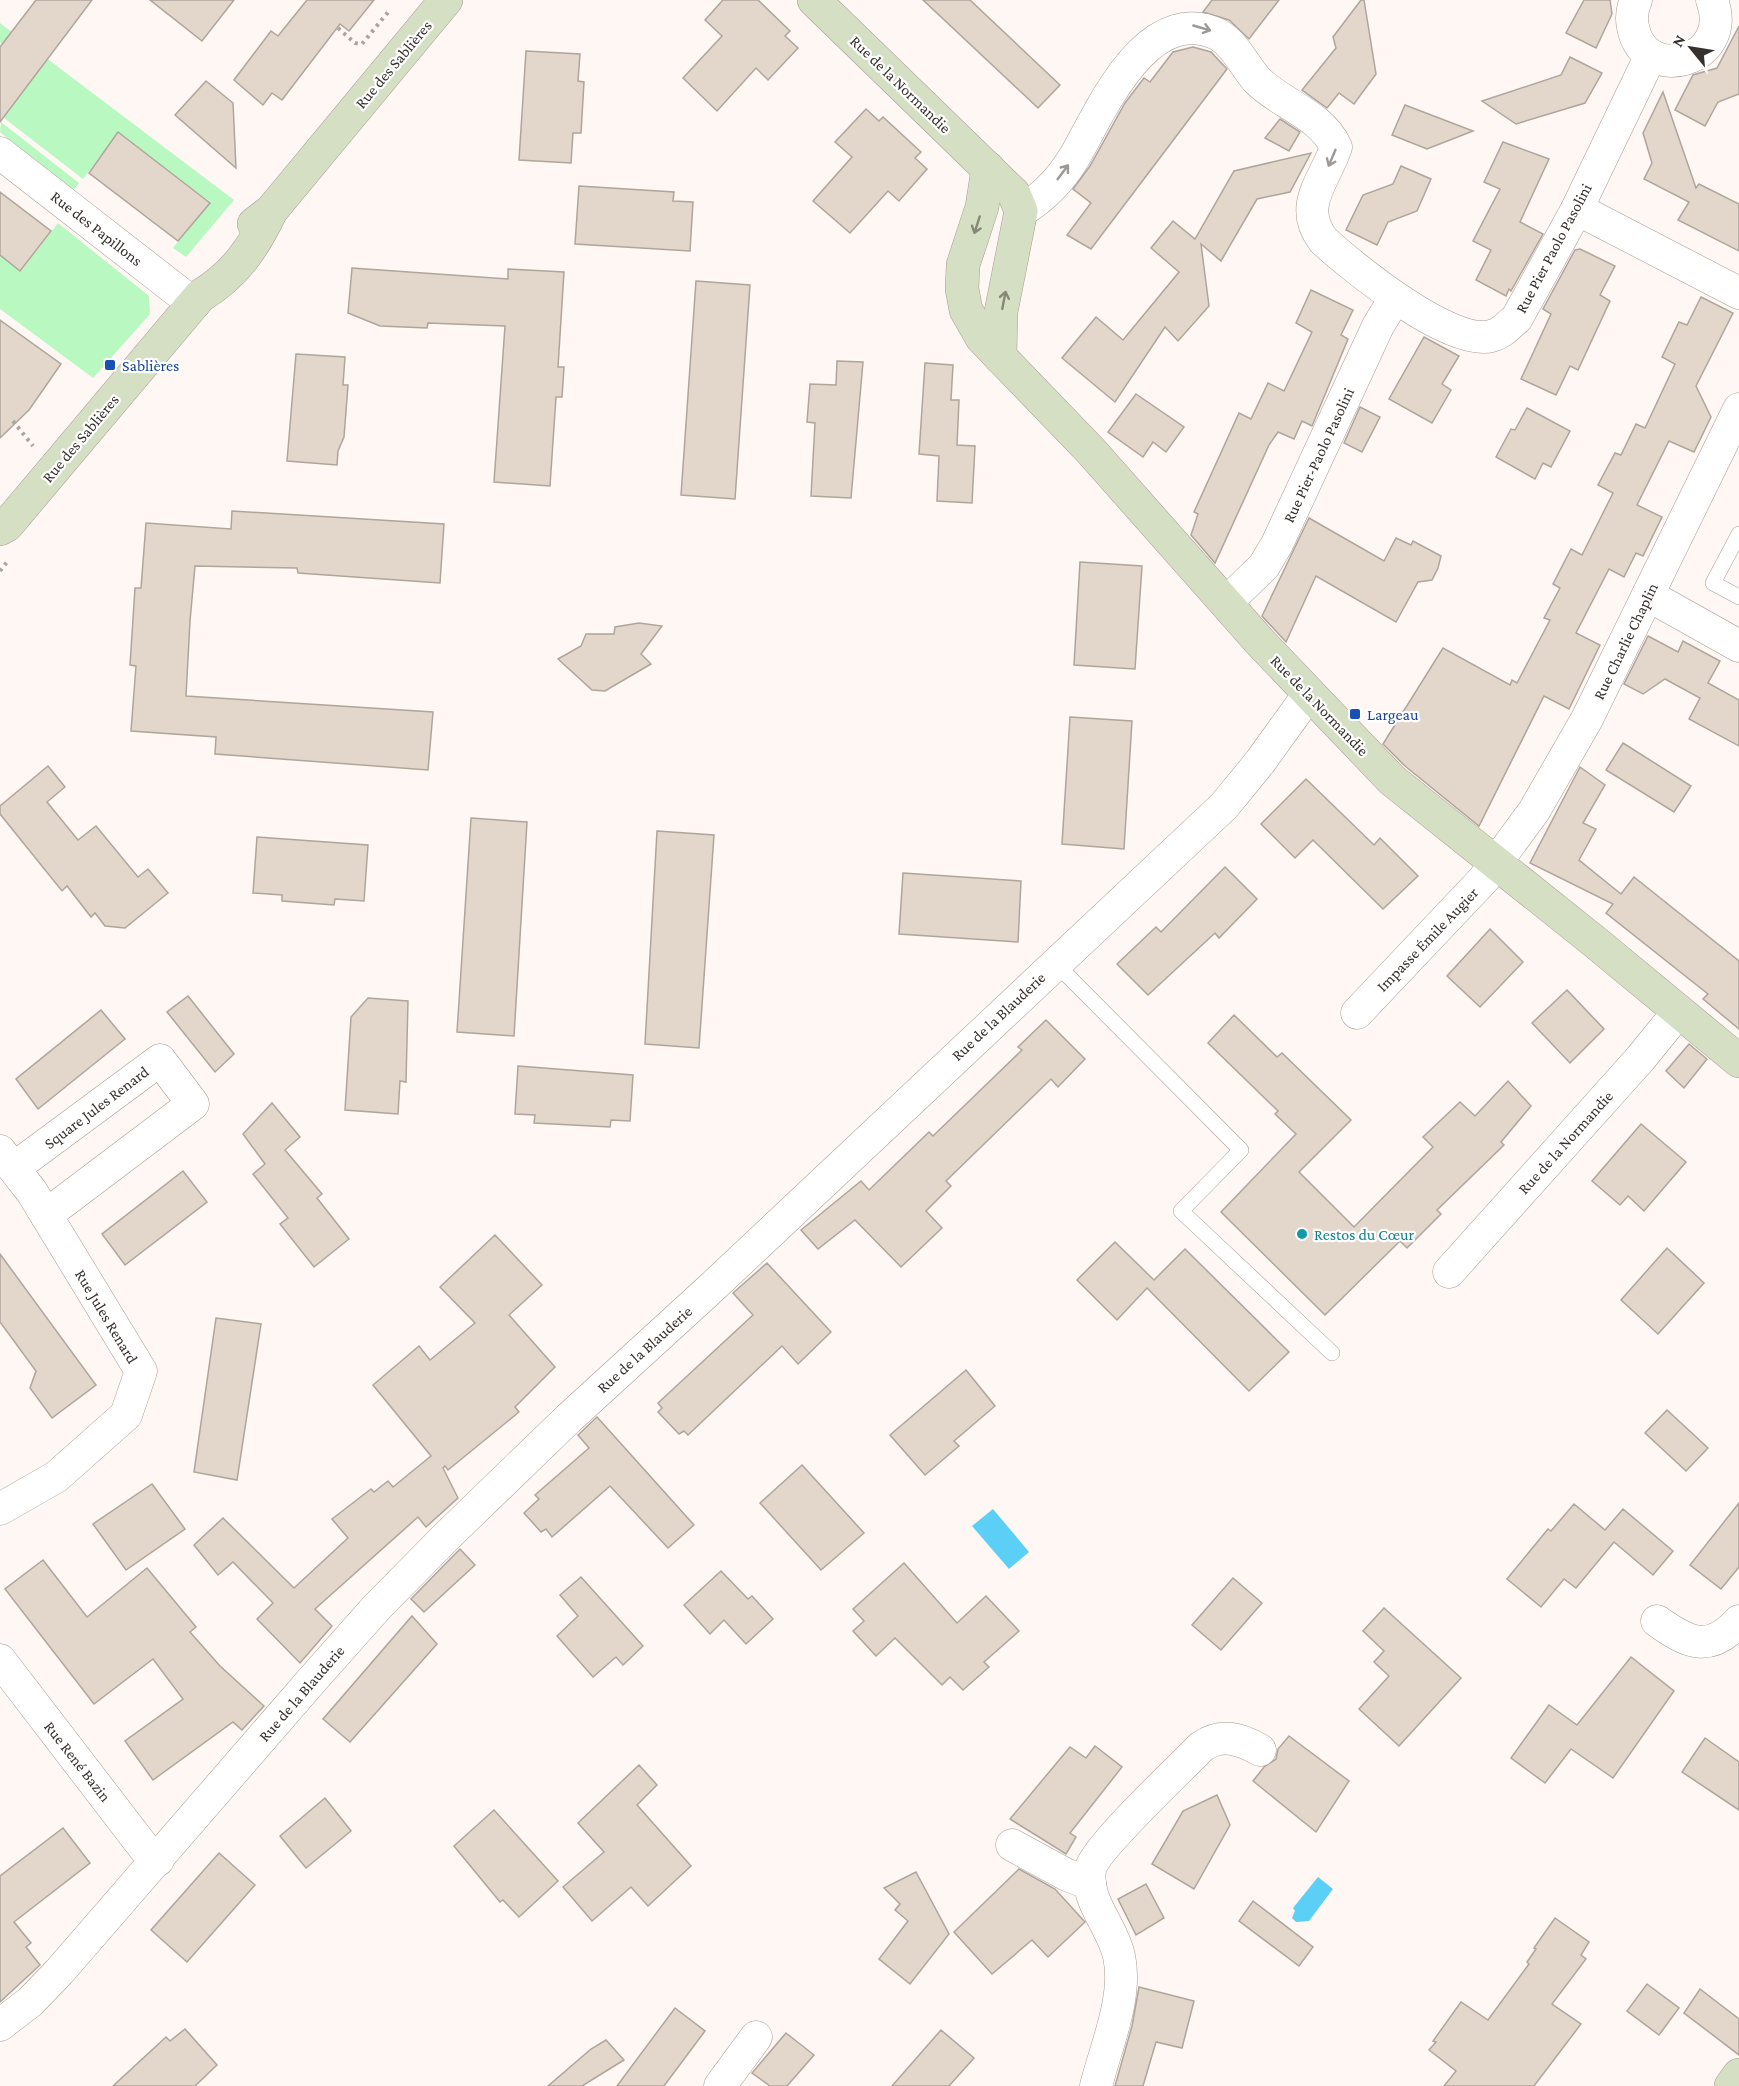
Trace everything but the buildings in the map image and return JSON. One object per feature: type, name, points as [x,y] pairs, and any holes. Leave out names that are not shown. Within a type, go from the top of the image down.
[{"type":"street","name":"Rue des Sablières","points":[[2,534],[197,300],[220,284],[238,267],[256,242],[271,211],[446,0]]},
{"type":"street","name":"Rue de la Normandie","points":[[814,0],[1014,194],[1021,211]]},
{"type":"street","points":[[1636,0],[1631,20],[1634,34],[1641,46],[1651,55],[1665,61],[1679,61],[1692,57],[1704,49],[1716,24],[1712,0]]},
{"type":"street","name":"Rue Pier Paolo Pasolini","points":[[1021,211],[1042,196],[1075,157],[1101,103],[1130,60],[1148,40],[1164,29],[1185,24],[1203,27],[1220,35],[1233,47],[1259,82],[1289,101],[1331,136],[1336,147],[1312,202],[1314,228],[1332,248],[1395,298],[1460,333],[1474,337],[1491,336],[1505,329],[1517,318],[1577,209],[1651,55]]},
{"type":"street","name":"Rue des Papillons","points":[[0,153],[197,300]]},
{"type":"street","name":"Rue de la Normandie","points":[[988,168],[982,207],[963,265],[962,289],[966,310],[973,326],[1091,451],[1308,694],[1392,780],[1739,1061]]},
{"type":"street","points":[[1577,209],[1739,293]]},
{"type":"street","points":[[1000,357],[1001,312],[1021,211]]},
{"type":"street","name":"Rue Pier-Paolo Pasolini","points":[[1227,602],[1264,566],[1277,544],[1378,326],[1395,298]]},
{"type":"street","name":"Rue Charlie Chaplin","points":[[1496,864],[1534,811],[1587,719],[1739,409]]},
{"type":"street","points":[[1648,595],[1739,646]]},
{"type":"street","name":"Rue de la Blauderie","points":[[0,2025],[30,2002],[58,1972],[377,1607],[447,1536],[1224,806],[1260,762],[1308,694]]},
{"type":"street","name":"Impasse Émile Augier","points":[[1357,1013],[1496,864]]},
{"type":"street","name":"Rue de la Normandie","points":[[1449,1272],[1640,1059],[1679,1011]]},
{"type":"street","name":"Square Jules Renard","points":[[7,1160],[160,1060],[193,1104],[46,1215]]},
{"type":"street","name":"Rue Jules Renard","points":[[0,1509],[56,1477],[126,1415],[141,1371],[46,1215],[7,1160]]},
{"type":"street","points":[[1657,1621],[1682,1639],[1701,1643],[1717,1638],[1739,1621]]},
{"type":"street","name":"Rue René Bazin","points":[[0,1660],[145,1849],[158,1860]]},
{"type":"street","points":[[1096,2086],[1118,2000],[1121,1977],[1114,1937],[1093,1898],[1090,1868],[1104,1847],[1201,1748],[1212,1740],[1232,1738],[1260,1750]]},
{"type":"street","points":[[1012,1845],[1067,1875],[1090,1884]]},
{"type":"street","points":[[720,2086],[756,2037]]},
{"type":"street","points":[[1731,2086],[1739,2075]]},
{"type":"lane","points":[[1739,534],[1713,583],[1739,597]]},
{"type":"lane","points":[[1055,963],[1241,1150],[1181,1211],[1332,1353]]},
{"type":"path","points":[[338,28],[355,43],[362,44],[388,10]]},
{"type":"path","points":[[13,421],[25,439],[36,448]]},
{"type":"green space","points":[[0,23],[234,200],[186,257],[173,248],[210,202],[118,133],[83,179],[4,118],[38,71],[0,42]]},
{"type":"green space","points":[[1,122],[79,183],[73,191],[0,132]]},
{"type":"green space","points":[[58,223],[149,296],[150,314],[93,378],[0,309],[0,255],[21,271]]},
{"type":"water","points":[[993,1509],[1029,1552],[1009,1569],[972,1526]]},
{"type":"water","points":[[1318,1877],[1333,1889],[1309,1921],[1296,1922],[1292,1918],[1295,1911],[1293,1908]]},
{"type":"place","name":"Sablières","points":[[110,365]]},
{"type":"place","name":"Largeau","points":[[1355,714]]},
{"type":"place","name":"Restos du Cœur","points":[[1302,1234]]}]
